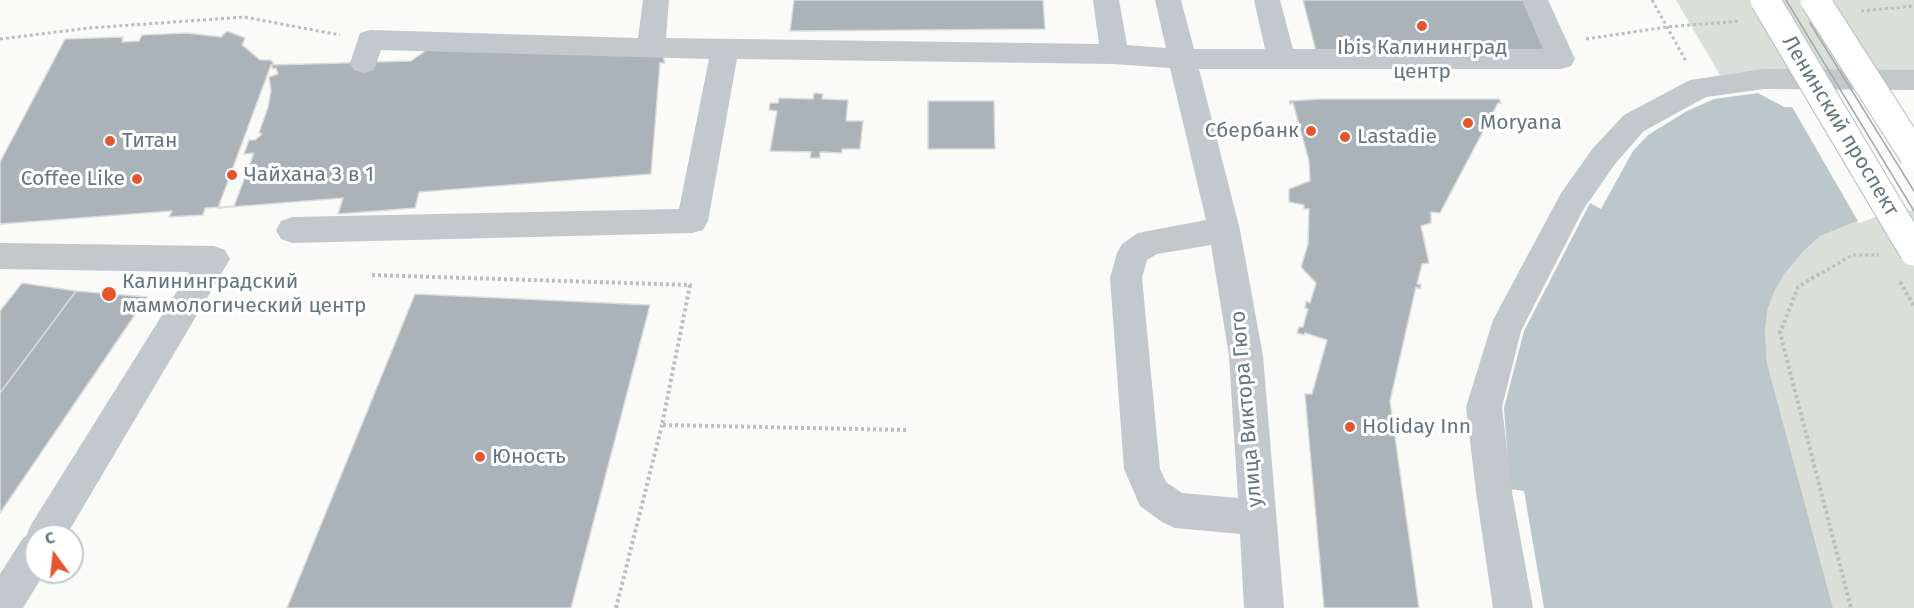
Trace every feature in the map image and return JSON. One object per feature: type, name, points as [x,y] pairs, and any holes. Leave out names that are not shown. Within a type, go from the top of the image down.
[{"type":"main road","name":"Ленинский проспект","points":[[1815,0],[1914,155]]},
{"type":"main road","name":"Ленинский проспект","points":[[1758,10],[1914,251]]},
{"type":"street","points":[[651,48],[656,0]]},
{"type":"street","points":[[1107,0],[1114,54]]},
{"type":"street","name":"улица Виктора Гюго","points":[[1168,0],[1224,230],[1246,356],[1264,608]]},
{"type":"street","points":[[1267,0],[1281,59]]},
{"type":"street","points":[[367,52],[651,48],[1114,54],[1182,59],[1561,59],[1535,0]]},
{"type":"street","points":[[292,230],[692,221],[725,49]]},
{"type":"street","points":[[1514,608],[1494,492],[1484,407],[1505,330],[1572,202],[1604,156],[1634,123],[1700,87],[1764,79],[1914,80]]},
{"type":"street","name":"улица Виктора Гюго","points":[[1224,230],[1149,242],[1133,253],[1126,278],[1142,469],[1153,494],[1175,510],[1257,518]]},
{"type":"street","points":[[0,256],[214,259],[52,524]]},
{"type":"street","points":[[1,608],[24,570]]},
{"type":"path","points":[[1652,0],[1700,87]]},
{"type":"path","points":[[1855,11],[1914,6]]},
{"type":"path","points":[[1554,43],[1667,27],[1758,10]]},
{"type":"path","points":[[0,39],[89,28],[244,17],[367,52]]},
{"type":"path","points":[[1851,608],[1780,333],[1798,287],[1852,255],[1883,254]]},
{"type":"path","points":[[372,275],[690,285],[662,425],[616,608]]},
{"type":"path","points":[[662,425],[907,430]]},
{"type":"shaded area","points":[[1676,0],[1914,0],[1914,74],[1724,82]]},
{"type":"shaded area","points":[[1758,93],[1784,107],[1914,111],[1875,214],[1820,236],[1785,273],[1768,308],[1765,330],[1767,363],[1833,608],[1544,608],[1524,491],[1510,489],[1504,408],[1524,331],[1590,203],[1601,209],[1633,151],[1648,135],[1687,111],[1714,99]]},
{"type":"shaded area","points":[[1914,207],[1914,608],[1833,608],[1767,363],[1765,330],[1768,308],[1785,273],[1820,236],[1875,214]]},
{"type":"pier","points":[[1791,105],[1914,108],[1914,210],[1876,217],[1859,223]]},
{"type":"building","points":[[794,0],[1043,0],[1045,29],[790,31]]},
{"type":"building","name":"Ibis Калининград центр","points":[[1303,0],[1523,0],[1547,52],[1317,55]]},
{"type":"building","points":[[227,31],[245,38],[242,45],[260,60],[271,60],[274,64],[271,65],[273,69],[276,68],[278,74],[269,77],[271,91],[259,133],[261,135],[255,140],[249,140],[244,154],[254,153],[234,206],[205,208],[203,215],[169,217],[172,211],[0,224],[0,162],[65,39],[123,37],[122,42],[139,41],[142,35],[187,33],[221,37]]},
{"type":"building","points":[[428,49],[663,56],[665,63],[660,63],[651,174],[419,192],[415,208],[338,214],[343,198],[218,208],[271,65],[411,61]]},
{"type":"building","points":[[814,93],[823,94],[822,99],[848,100],[846,121],[863,121],[860,149],[842,149],[842,153],[820,152],[820,158],[810,158],[811,152],[770,151],[777,111],[769,110],[770,103],[778,103],[779,98],[813,99]]},
{"type":"building","points":[[1499,99],[1501,103],[1498,103],[1440,213],[1431,212],[1431,223],[1421,226],[1429,263],[1422,264],[1417,284],[1421,285],[1420,289],[1416,287],[1390,401],[1419,608],[1324,608],[1305,394],[1312,394],[1327,340],[1305,333],[1304,335],[1297,333],[1299,327],[1303,327],[1308,309],[1305,308],[1306,301],[1310,303],[1316,283],[1301,267],[1308,244],[1309,209],[1304,209],[1304,205],[1289,202],[1289,189],[1310,181],[1309,161],[1293,103],[1290,104],[1289,101]]},
{"type":"building","points":[[928,101],[994,101],[995,149],[928,149]]},
{"type":"building","points":[[22,283],[76,291],[0,393],[0,311]]},
{"type":"building","points":[[76,291],[147,297],[0,513],[0,393]]},
{"type":"building","name":"Юность","points":[[415,294],[650,305],[571,608],[287,608]]},
{"type":"tram line","points":[[1786,0],[1914,211]]},
{"type":"tram line","points":[[1810,23],[1914,191]]},
{"type":"place","name":"Ibis Калининград центр","points":[[1422,26]]},
{"type":"place","name":"Moryana","points":[[1468,123]]},
{"type":"place","name":"Сбербанк","points":[[1311,131]]},
{"type":"place","name":"Lastadie","points":[[1345,137]]},
{"type":"place","name":"Титан","points":[[110,141]]},
{"type":"place","name":"Чайхана 3 в 1","points":[[232,175]]},
{"type":"place","name":"Coffee Like","points":[[137,179]]},
{"type":"place","name":"Калининградский маммологический центр","points":[[109,294]]},
{"type":"place","name":"Holiday Inn","points":[[1350,427]]},
{"type":"place","name":"Юность","points":[[480,457]]}]
